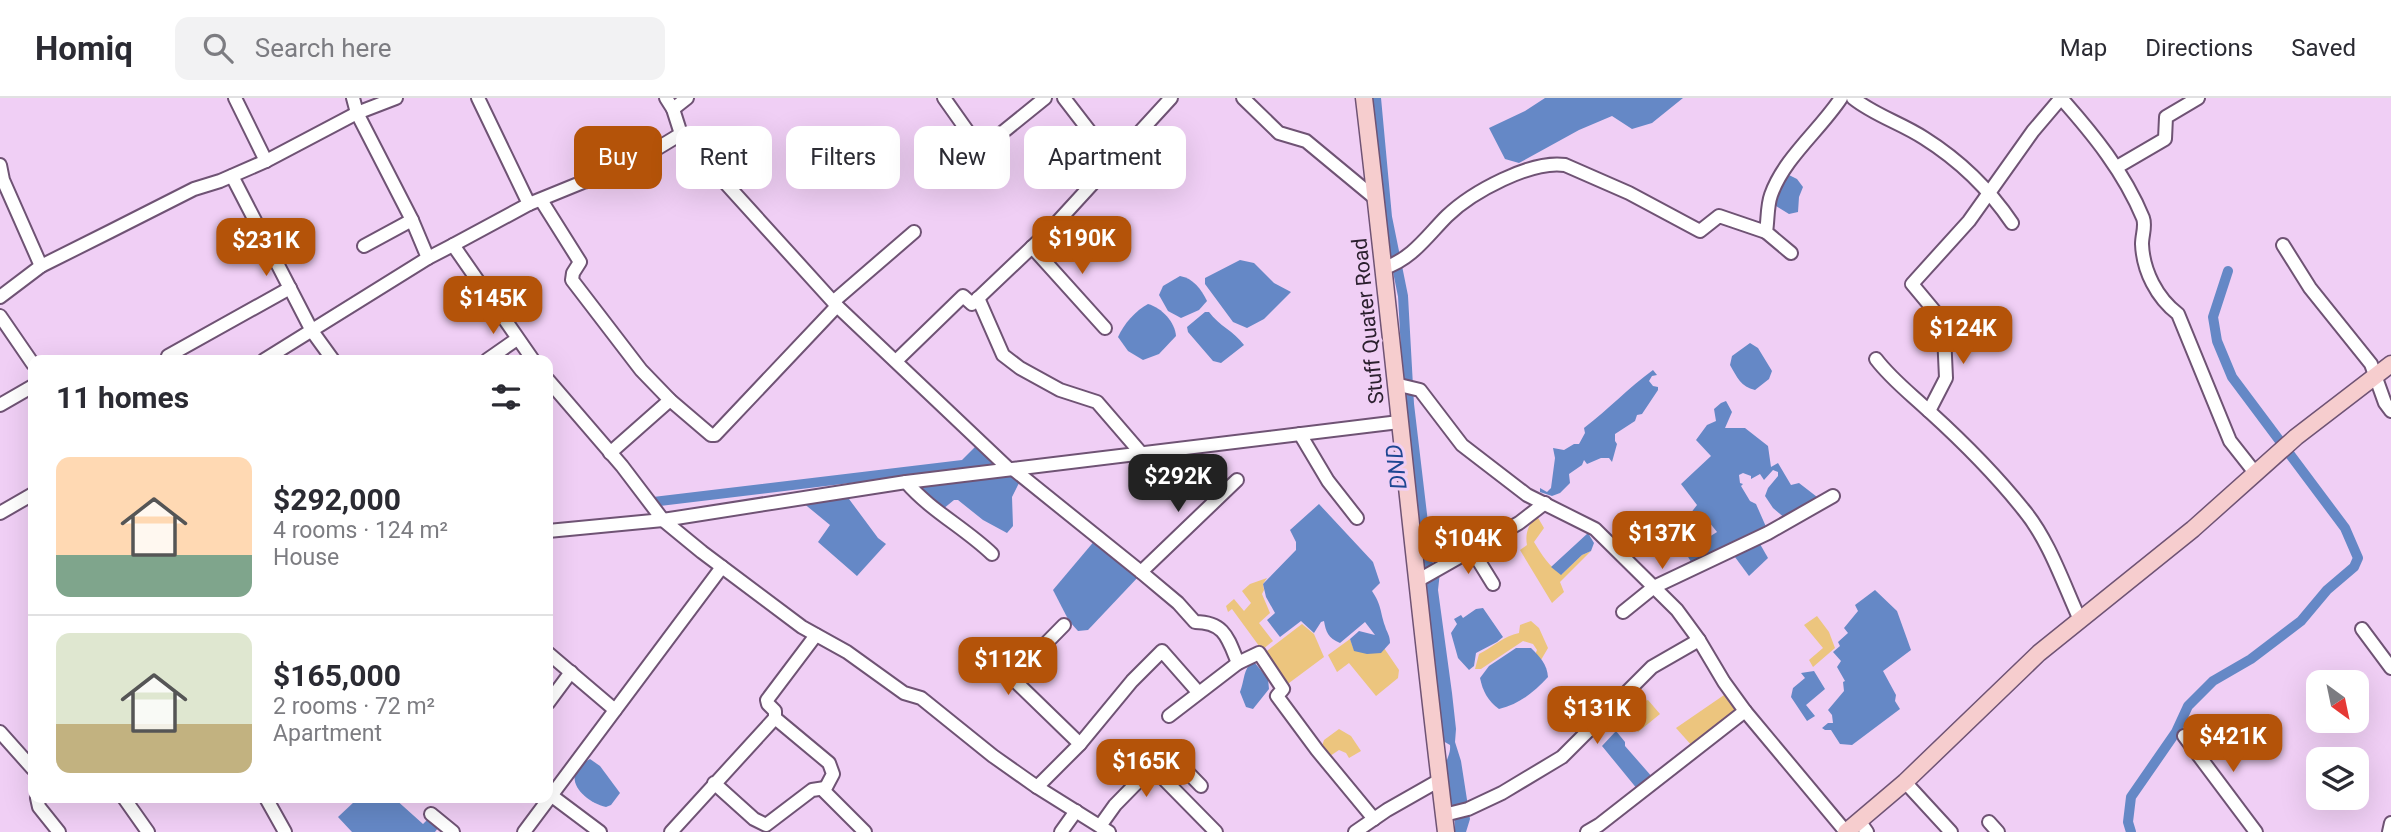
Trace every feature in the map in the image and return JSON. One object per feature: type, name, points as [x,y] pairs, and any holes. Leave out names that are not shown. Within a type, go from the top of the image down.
[{"type":"street","points":[[235,98],[266,161]]},
{"type":"street","points":[[353,98],[428,258]]},
{"type":"street","points":[[0,297],[41,266],[194,190],[266,161],[358,113],[396,98]]},
{"type":"street","points":[[478,98],[535,202],[580,262],[572,280],[641,370],[670,400],[711,435],[715,435],[835,303],[914,232]]},
{"type":"street","points":[[678,126],[670,104],[687,98]]},
{"type":"street","points":[[944,98],[978,146],[987,145],[1045,98]]},
{"type":"street","points":[[1064,98],[1086,126]]},
{"type":"street","points":[[1146,126],[1171,98]]},
{"type":"street","points":[[1243,98],[1279,134],[1306,141],[1376,199]]},
{"type":"street","name":"Stuff Quater Road","points":[[1364,98],[1376,199],[1394,264],[1399,422],[1421,579],[1438,781],[1448,820]]},
{"type":"street","points":[[1766,232],[1771,195],[1800,148],[1828,118],[1841,98]]},
{"type":"street","points":[[1853,98],[1925,138],[1989,192],[2012,223]]},
{"type":"street","points":[[1929,411],[1946,377],[1944,334],[1937,314],[1912,284],[1955,239],[2033,131],[2061,98],[2117,167],[2144,221],[2142,244],[2147,271],[2165,304],[2178,314],[2230,441],[2260,470]]},
{"type":"street","points":[[2117,167],[2165,139],[2166,117],[2198,98]]},
{"type":"street","points":[[272,355],[428,258],[535,202],[583,182],[610,177],[676,137]]},
{"type":"street","points":[[1394,264],[1412,253],[1447,217],[1472,197],[1497,183],[1555,163],[1629,193],[1700,232],[1719,216],[1766,232],[1791,253]]},
{"type":"street","points":[[0,165],[3,180],[41,266]]},
{"type":"street","points":[[232,176],[312,331],[329,355]]},
{"type":"street","points":[[731,189],[835,303],[1011,469],[1141,572],[1178,603],[1195,622],[1211,622],[1216,625],[1238,663]]},
{"type":"street","points":[[896,361],[963,296],[972,304],[1089,189]]},
{"type":"street","points":[[364,246],[412,220]]},
{"type":"street","points":[[453,245],[529,355]]},
{"type":"street","points":[[2283,245],[2309,288],[2371,364],[2385,403],[2391,411]]},
{"type":"street","points":[[1032,247],[1105,328]]},
{"type":"street","points":[[170,355],[290,288]]},
{"type":"street","points":[[978,298],[1003,355],[1020,368],[1060,390],[1097,402],[1141,453]]},
{"type":"street","points":[[0,316],[28,357]]},
{"type":"street","points":[[494,355],[517,339]]},
{"type":"street","points":[[1876,359],[1904,390],[1993,474],[2026,512],[2048,550],[2080,620]]},
{"type":"street","points":[[1399,385],[1420,390],[1462,444],[1528,495],[1595,529],[1677,610],[1745,711],[1858,829],[2039,653],[2193,529],[2296,437],[2391,363]]},
{"type":"street","points":[[553,386],[663,520],[772,606],[847,652],[904,693],[921,698],[993,756],[1105,829],[1115,805],[1166,753],[1169,752],[1201,786]]},
{"type":"street","points":[[0,405],[28,389]]},
{"type":"street","points":[[610,453],[670,400]]},
{"type":"street","points":[[553,531],[663,520],[906,482],[1399,422]]},
{"type":"street","points":[[1300,434],[1328,481],[1357,517]]},
{"type":"street","points":[[1141,572],[1237,480]]},
{"type":"street","points":[[906,482],[920,498],[971,534],[992,554]]},
{"type":"street","points":[[1623,612],[1654,587],[1768,533],[1833,496]]},
{"type":"street","points":[[0,513],[28,497]]},
{"type":"street","points":[[1421,579],[1519,523],[1545,503]]},
{"type":"street","points":[[1472,550],[1493,584]]},
{"type":"street","points":[[553,790],[722,567]]},
{"type":"street","points":[[1064,625],[1012,678],[1080,744]]},
{"type":"street","points":[[2362,629],[2391,668]]},
{"type":"street","points":[[671,832],[775,718],[775,711],[768,705],[767,700],[816,635]]},
{"type":"street","points":[[1448,820],[1562,757],[1652,667],[1699,640]]},
{"type":"street","points":[[1037,787],[1080,744],[1132,681],[1162,651],[1198,692]]},
{"type":"street","points":[[1169,716],[1238,663],[1259,653],[1283,689],[1277,696],[1374,819]]},
{"type":"street","points":[[553,657],[615,710]]},
{"type":"street","points":[[553,696],[571,672]]},
{"type":"street","points":[[1587,832],[1745,711]]},
{"type":"street","points":[[775,718],[828,762],[833,774],[825,788],[827,796],[865,832]]},
{"type":"street","points":[[0,732],[28,763]]},
{"type":"street","points":[[2184,736],[2256,832]]},
{"type":"street","points":[[1153,768],[1216,832]]},
{"type":"street","points":[[1355,832],[1438,781]]},
{"type":"street","points":[[1905,782],[1951,832]]},
{"type":"street","points":[[714,783],[759,828],[772,822],[812,790],[825,788]]},
{"type":"street","points":[[553,796],[600,832]]},
{"type":"street","points":[[38,803],[59,832]]},
{"type":"street","points":[[128,803],[148,832]]},
{"type":"street","points":[[269,803],[285,832]]},
{"type":"street","points":[[524,832],[544,803]]},
{"type":"street","points":[[1061,832],[1076,811]]},
{"type":"street","points":[[431,814],[453,832]]},
{"type":"street","points":[[2389,832],[2391,823]]},
{"type":"shaded area","points":[[1537,516],[1544,528],[1534,542],[1557,571],[1562,574],[1582,555],[1591,551],[1560,582],[1564,592],[1552,603],[1520,550],[1527,545],[1528,529]]},
{"type":"shaded area","points":[[1267,578],[1262,594],[1270,613],[1259,623],[1273,641],[1262,650],[1232,609],[1228,612],[1226,606],[1234,599],[1244,611],[1251,603],[1242,591],[1250,584]]},
{"type":"shaded area","points":[[1817,616],[1829,632],[1835,648],[1813,667],[1809,660],[1823,648],[1804,625]]},
{"type":"shaded area","points":[[1531,621],[1539,628],[1548,648],[1541,660],[1535,655],[1537,650],[1533,644],[1523,641],[1481,669],[1475,669],[1479,654],[1503,639],[1519,633],[1520,625]]},
{"type":"shaded area","points":[[1302,624],[1314,634],[1324,657],[1285,686],[1263,654]]},
{"type":"shaded area","points":[[1350,639],[1354,650],[1384,648],[1399,670],[1398,678],[1376,696],[1349,663],[1337,672],[1328,655]]},
{"type":"shaded area","points":[[1727,693],[1740,712],[1693,747],[1676,728]]},
{"type":"shaded area","points":[[1636,694],[1642,702],[1648,700],[1660,714],[1638,732],[1629,722],[1639,713],[1625,697]]},
{"type":"shaded area","points":[[1339,729],[1351,736],[1361,751],[1349,758],[1339,750],[1327,758],[1322,746],[1324,740]]},
{"type":"water","points":[[1545,98],[1683,98],[1652,123],[1632,129],[1612,116],[1579,130],[1519,163],[1505,159],[1489,128]]},
{"type":"water","points":[[1787,174],[1797,179],[1803,187],[1798,212],[1789,214],[1776,206],[1775,196]]},
{"type":"water","points":[[1240,260],[1254,263],[1274,283],[1291,292],[1264,319],[1247,328],[1233,322],[1205,284],[1205,278]]},
{"type":"water","points":[[1180,276],[1196,285],[1207,301],[1199,310],[1181,318],[1168,311],[1159,295],[1163,286]]},
{"type":"water","points":[[1148,304],[1167,316],[1176,336],[1159,354],[1143,360],[1128,351],[1118,337],[1130,318]]},
{"type":"water","points":[[1205,312],[1209,312],[1244,345],[1221,363],[1213,361],[1188,332],[1187,327]]},
{"type":"water","points":[[1750,343],[1758,348],[1772,371],[1769,379],[1755,390],[1743,384],[1730,365],[1732,356]]},
{"type":"water","points":[[1653,370],[1657,375],[1652,376],[1649,381],[1658,387],[1658,390],[1642,414],[1637,415],[1635,421],[1615,434],[1617,444],[1612,462],[1609,458],[1601,458],[1587,464],[1584,460],[1582,465],[1569,474],[1570,483],[1560,493],[1552,496],[1540,492],[1540,488],[1547,492],[1551,488],[1555,458],[1553,448],[1564,450],[1579,444],[1585,433],[1584,428]]},
{"type":"water","points":[[1726,401],[1732,412],[1725,428],[1745,428],[1768,446],[1771,467],[1778,463],[1791,485],[1799,483],[1821,500],[1786,519],[1773,508],[1765,496],[1778,472],[1773,470],[1764,480],[1760,474],[1751,479],[1751,476],[1743,473],[1739,475],[1740,483],[1743,484],[1741,486],[1750,501],[1756,504],[1767,529],[1693,565],[1685,552],[1717,532],[1709,522],[1691,534],[1683,523],[1697,505],[1681,484],[1711,456],[1696,440],[1707,425],[1716,421],[1714,409]]},
{"type":"water","points":[[978,444],[998,465],[660,506],[653,497],[962,460]]},
{"type":"water","points":[[1015,475],[1020,481],[1012,497],[1013,526],[1007,533],[983,520],[958,500],[943,509],[927,500],[919,487]]},
{"type":"water","points":[[843,495],[886,544],[857,576],[818,542],[830,525],[802,502]]},
{"type":"water","points":[[1319,504],[1373,562],[1380,583],[1372,591],[1390,640],[1381,653],[1354,651],[1350,639],[1359,631],[1375,635],[1365,622],[1340,643],[1328,634],[1324,621],[1314,633],[1301,621],[1280,637],[1267,620],[1275,613],[1266,597],[1263,584],[1296,550],[1296,542],[1290,530]]},
{"type":"water","points":[[1588,533],[1594,543],[1591,551],[1582,555],[1561,575],[1551,567]]},
{"type":"water","points":[[1096,539],[1140,575],[1088,630],[1078,631],[1069,621],[1053,590]]},
{"type":"water","points":[[1760,544],[1768,558],[1749,576],[1732,553]]},
{"type":"water","points":[[1440,572],[1438,590],[1452,693],[1455,742],[1461,761],[1470,819],[1466,832],[1455,832],[1454,806],[1450,803],[1445,772],[1450,745],[1443,741],[1441,734],[1426,580]]},
{"type":"water","points":[[1875,590],[1897,611],[1911,650],[1883,671],[1900,709],[1852,745],[1840,744],[1831,730],[1822,728],[1833,723],[1828,710],[1844,691],[1845,681],[1837,667],[1841,661],[1833,652],[1840,646],[1838,642],[1848,633],[1844,628],[1858,611],[1855,605]]},
{"type":"water","points":[[1483,608],[1503,637],[1476,653],[1474,666],[1469,670],[1458,658],[1451,633],[1457,624],[1454,619],[1461,615],[1463,618],[1476,609]]},
{"type":"water","points":[[1516,648],[1531,648],[1545,664],[1548,677],[1526,697],[1499,709],[1486,696],[1480,678],[1489,666]]},
{"type":"water","points":[[1255,663],[1268,679],[1269,689],[1253,709],[1246,707],[1240,692],[1247,668]]},
{"type":"water","points":[[1814,671],[1825,689],[1806,705],[1815,716],[1807,721],[1791,697],[1793,688],[1805,678],[1801,673]]},
{"type":"water","points":[[1616,731],[1625,746],[1653,778],[1638,790],[1602,746]]},
{"type":"water","points":[[590,759],[600,766],[620,793],[611,805],[606,807],[589,799],[577,787],[576,772]]},
{"type":"water","points":[[353,803],[400,803],[423,824],[430,817],[441,824],[435,832],[352,832],[338,817]]},
{"type":"waterway","name":"DND","points":[[1376,98],[1387,217],[1403,296],[1409,404],[1430,582]]},
{"type":"waterway","points":[[2131,832],[2128,822],[2131,797],[2176,732],[2188,706],[2213,681],[2251,659],[2301,621],[2327,590],[2354,567],[2358,558],[2345,528],[2232,377],[2217,341],[2213,317],[2228,271]]}]
